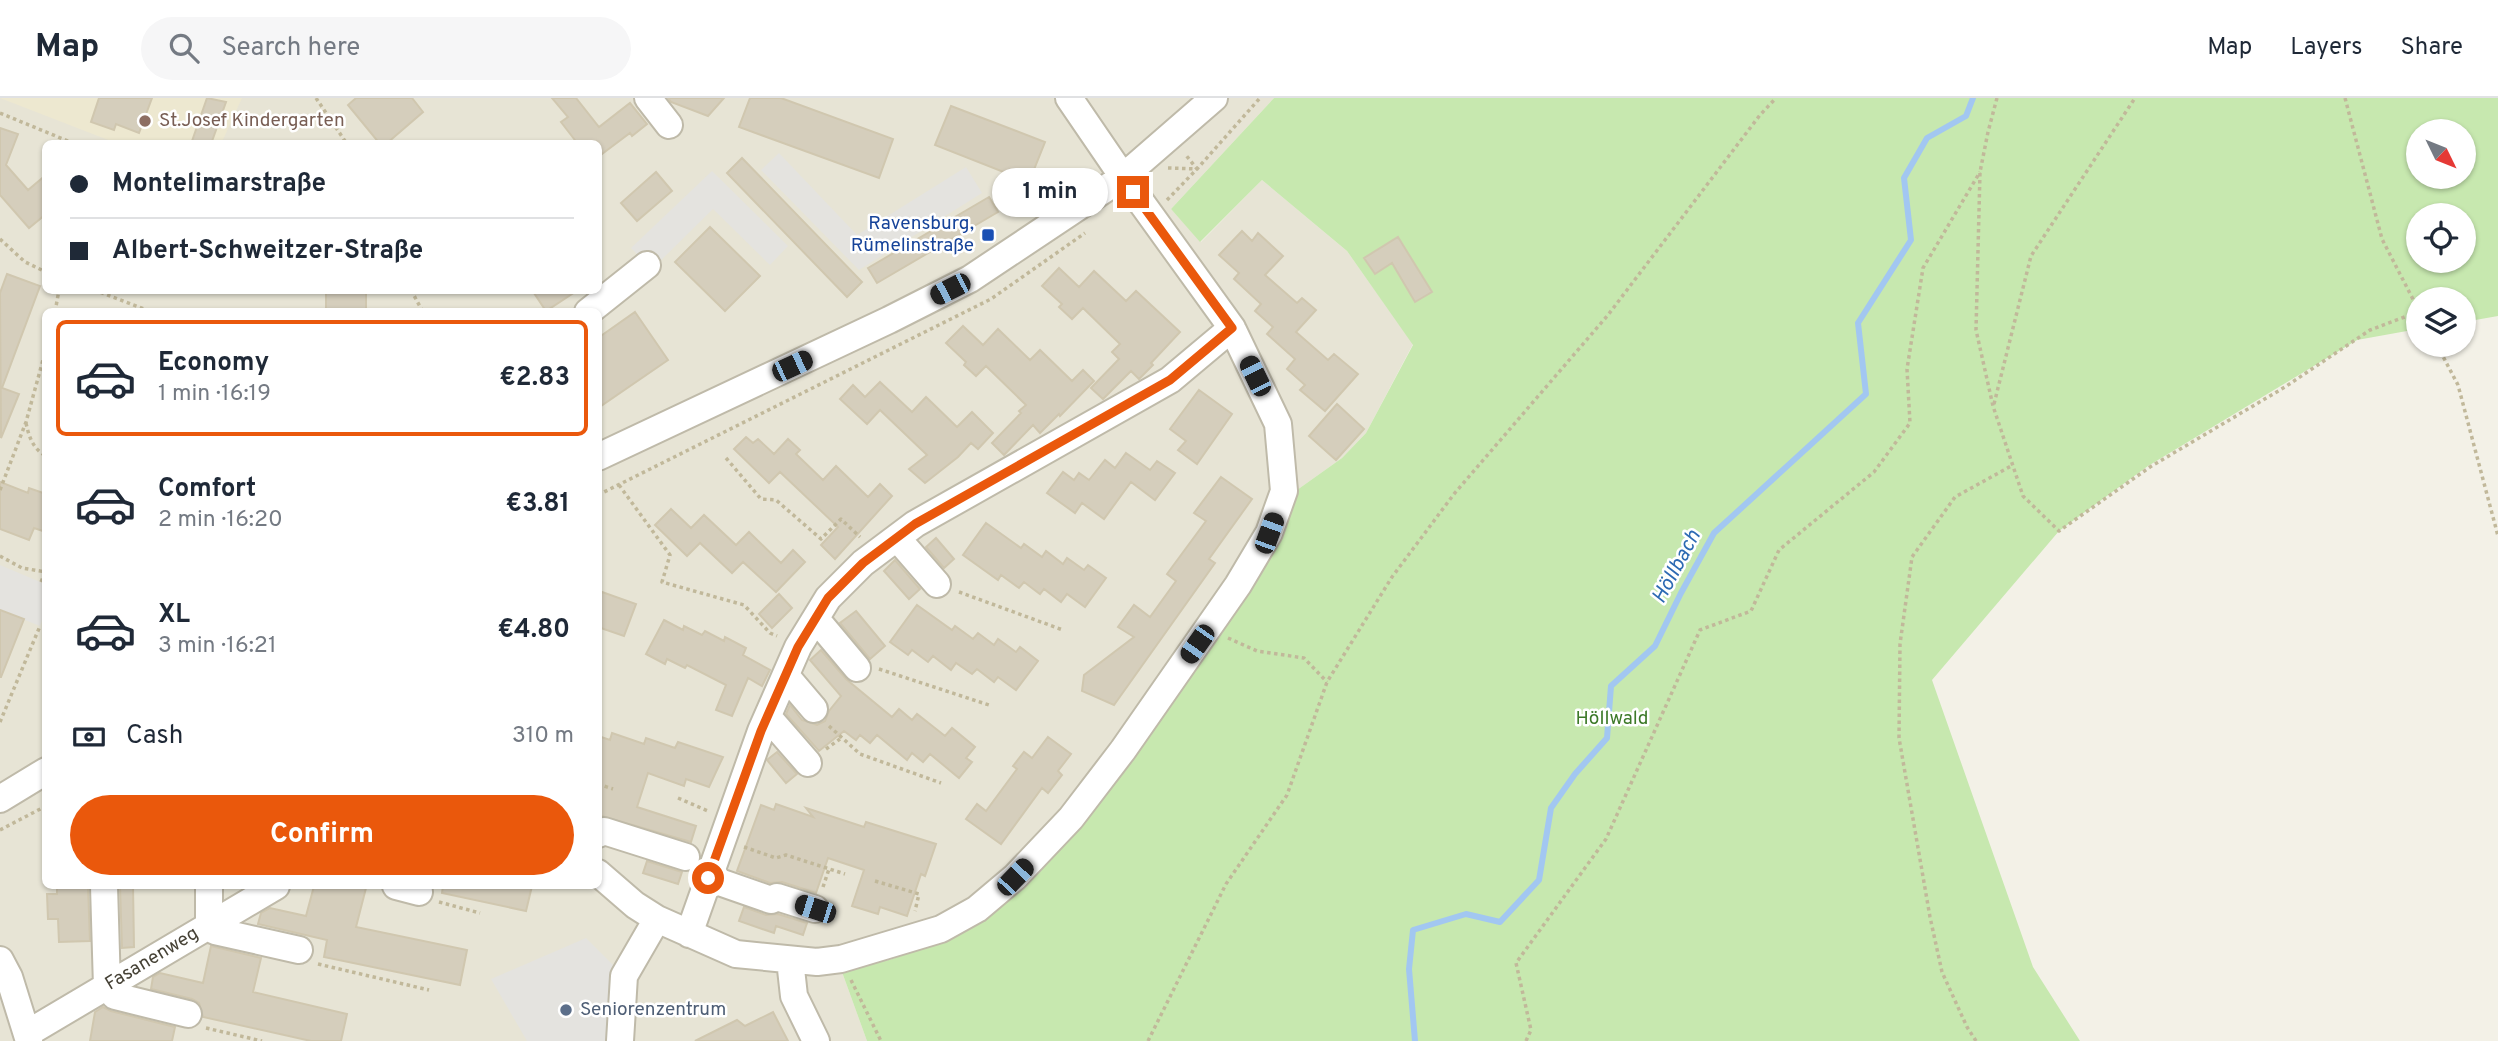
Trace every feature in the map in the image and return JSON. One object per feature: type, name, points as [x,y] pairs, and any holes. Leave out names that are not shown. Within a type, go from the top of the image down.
[{"type":"street","points":[[648,98],[669,125]]},
{"type":"street","points":[[602,876],[635,905],[689,934],[736,954],[790,960],[817,962],[841,959],[926,935],[977,909],[1015,877],[1071,818],[1123,750],[1208,629],[1269,533],[1284,491],[1278,424],[1232,328],[1069,98]]},
{"type":"street","points":[[602,455],[970,279],[1123,177],[1214,98]]},
{"type":"street","points":[[593,308],[647,265]]},
{"type":"street","points":[[689,934],[708,878],[713,830],[768,717],[798,647],[828,598],[863,563],[915,524],[1170,380],[1232,328]]},
{"type":"street","points":[[887,546],[937,584]]},
{"type":"street","points":[[816,619],[857,668]]},
{"type":"street","points":[[786,676],[814,709]]},
{"type":"street","points":[[768,717],[808,763]]},
{"type":"street","points":[[0,799],[42,773]]},
{"type":"street","points":[[602,832],[686,858]]},
{"type":"street","points":[[708,878],[771,901],[777,897],[815,909]]},
{"type":"street","points":[[104,889],[107,987],[115,996],[188,1014]]},
{"type":"street","points":[[209,889],[209,924],[215,931],[299,950]]},
{"type":"street","name":"Fasanenweg","points":[[28,1037],[209,924],[271,889]]},
{"type":"street","points":[[620,1041],[624,976],[657,919]]},
{"type":"street","points":[[0,960],[9,977],[28,1037]]},
{"type":"street","points":[[790,960],[794,996],[816,1041]]},
{"type":"path","points":[[316,98],[344,140]]},
{"type":"path","points":[[1151,216],[1260,98]]},
{"type":"path","points":[[1148,1041],[1226,884],[1287,795],[1327,682],[1392,577],[1454,494],[1608,315],[1760,115],[1776,98]]},
{"type":"path","points":[[1997,98],[1987,132],[1980,172],[1976,330],[1993,406],[2023,496],[2059,531],[2150,467],[2285,387],[2370,330],[2406,316]]},
{"type":"path","points":[[1993,406],[2031,256],[2135,98]]},
{"type":"path","points":[[2345,98],[2382,239],[2406,287]]},
{"type":"path","points":[[0,113],[65,140]]},
{"type":"path","points":[[1165,168],[1197,169]]},
{"type":"path","points":[[1526,1041],[1531,1030],[1516,963],[1606,839],[1700,630],[1751,611],[1779,550],[1874,472],[1910,423],[1907,369],[1923,268],[1980,172]]},
{"type":"path","points":[[0,239],[25,262],[42,270]]},
{"type":"path","points":[[105,294],[141,308]]},
{"type":"path","points":[[2443,357],[2458,386],[2498,536]]},
{"type":"path","points":[[0,490],[26,422],[42,364]]},
{"type":"path","points":[[26,422],[30,439],[42,455]]},
{"type":"path","points":[[726,458],[761,499],[776,500],[821,539],[841,519],[887,546]]},
{"type":"path","points":[[1976,1041],[1942,972],[1930,917],[1899,738],[1900,644],[1912,557],[1955,497],[2013,465]]},
{"type":"path","points":[[619,485],[670,555],[663,582],[744,605],[770,633],[798,647]]},
{"type":"path","points":[[0,556],[22,568],[42,571]]},
{"type":"path","points":[[937,584],[1063,630]]},
{"type":"path","points":[[0,722],[40,626]]},
{"type":"path","points":[[1208,629],[1257,651],[1304,657],[1327,682]]},
{"type":"path","points":[[857,668],[868,665],[989,705]]},
{"type":"path","points":[[814,709],[840,738],[860,754],[942,783]]},
{"type":"path","points":[[602,785],[613,789]]},
{"type":"path","points":[[678,798],[708,809],[713,830],[776,858],[786,855],[845,874]]},
{"type":"path","points":[[0,830],[42,808]]},
{"type":"path","points":[[876,881],[919,894],[914,914],[926,935]]},
{"type":"path","points":[[407,889],[425,899],[480,913]]},
{"type":"path","points":[[299,950],[304,961],[429,990]]},
{"type":"path","points":[[841,959],[881,1041]]},
{"type":"path","points":[[188,1014],[200,1027],[262,1041]]},
{"type":"shaded area","points":[[0,98],[1274,98],[1171,209],[1201,242],[1262,180],[1347,251],[1413,344],[1366,433],[1342,458],[1297,490],[1248,590],[1176,694],[1040,872],[958,936],[892,959],[842,972],[867,1041],[0,1041]]},
{"type":"shaded area","name":"St.Josef Kindergarten","points":[[0,98],[242,98],[223,140],[108,140]]},
{"type":"shaded area","points":[[779,153],[857,235],[966,167],[982,193],[859,270],[761,170]]},
{"type":"shaded area","points":[[712,171],[788,246],[770,265],[713,209],[652,269],[631,248]]},
{"type":"shaded area","points":[[0,565],[42,583],[40,626],[0,610]]},
{"type":"shaded area","name":"Seniorenzentrum","points":[[586,938],[624,976],[620,1041],[527,1041],[491,979]]},
{"type":"green space","name":"Höllwald","points":[[1274,98],[2498,98],[2498,316],[2476,320],[2476,287],[2406,287],[2406,331],[2357,340],[2148,466],[2059,531],[1932,680],[2033,967],[2080,1041],[867,1041],[842,972],[892,959],[958,936],[1040,872],[1176,694],[1248,590],[1297,490],[1342,458],[1366,433],[1413,345],[1347,251],[1262,180],[1200,242],[1171,209]]},
{"type":"building","points":[[99,98],[152,98],[139,133],[116,124],[114,130],[91,122]]},
{"type":"building","points":[[207,98],[226,102],[212,140],[192,140]]},
{"type":"building","points":[[356,98],[412,98],[423,112],[391,140],[377,140],[348,105]]},
{"type":"building","points":[[552,98],[576,98],[599,127],[630,103],[647,124],[602,154],[602,140],[575,140],[561,122],[568,117]]},
{"type":"building","points":[[668,98],[724,98],[708,116],[671,102]]},
{"type":"building","points":[[750,98],[781,98],[893,139],[879,178],[739,127]]},
{"type":"building","points":[[951,106],[1045,142],[1029,182],[935,145]]},
{"type":"building","points":[[0,128],[18,134],[6,165],[28,190],[42,178],[42,217],[29,228],[0,195]]},
{"type":"building","points":[[742,158],[862,282],[847,297],[727,173]]},
{"type":"building","points":[[656,172],[672,191],[637,221],[621,203]]},
{"type":"building","points":[[989,197],[998,212],[877,283],[868,268]]},
{"type":"building","points":[[710,227],[760,276],[725,311],[675,262]]},
{"type":"building","points":[[1242,231],[1252,241],[1258,233],[1283,256],[1265,275],[1297,303],[1302,298],[1316,310],[1296,332],[1328,360],[1334,354],[1358,374],[1325,411],[1300,390],[1305,385],[1287,369],[1295,359],[1267,334],[1273,327],[1255,311],[1261,304],[1234,279],[1239,273],[1219,255]]},
{"type":"building","points":[[1398,237],[1432,292],[1415,302],[1392,263],[1375,274],[1364,258]]},
{"type":"building","points":[[1059,268],[1079,287],[1094,271],[1126,301],[1136,291],[1180,332],[1139,379],[1131,371],[1103,399],[1091,388],[1119,359],[1112,352],[1120,344],[1083,308],[1072,319],[1059,307],[1062,304],[1042,286]]},
{"type":"building","points":[[7,274],[40,286],[2,388],[19,394],[1,438],[0,293]]},
{"type":"building","points":[[326,294],[366,294],[366,308],[326,308]]},
{"type":"building","points":[[535,294],[572,294],[551,308],[544,308]]},
{"type":"building","points":[[635,312],[668,360],[602,405],[602,335]]},
{"type":"building","points":[[963,326],[983,345],[998,329],[1030,360],[1040,350],[1072,381],[1083,370],[1094,381],[1040,433],[1033,425],[1004,455],[992,443],[1026,405],[986,366],[976,376],[946,343]]},
{"type":"building","points":[[880,382],[912,412],[926,397],[957,427],[972,412],[993,433],[978,449],[971,443],[925,483],[909,469],[927,455],[880,410],[867,424],[840,399],[853,385],[865,397]]},
{"type":"building","points":[[1199,390],[1232,414],[1197,464],[1178,450],[1186,441],[1170,429]]},
{"type":"building","points":[[1337,404],[1364,429],[1336,460],[1309,436]]},
{"type":"building","points":[[746,437],[753,443],[758,439],[774,454],[788,439],[800,450],[796,454],[823,480],[836,466],[868,497],[880,484],[892,496],[835,559],[821,545],[838,527],[780,472],[769,483],[734,449]]},
{"type":"building","points":[[1126,453],[1150,470],[1157,461],[1175,473],[1155,500],[1131,482],[1104,519],[1082,503],[1075,513],[1047,493],[1063,472],[1074,480],[1079,473],[1089,480],[1105,460],[1115,468]]},
{"type":"building","points":[[1221,477],[1252,499],[1209,559],[1215,563],[1114,705],[1082,691],[1084,675],[1134,637],[1118,627],[1134,605],[1150,617],[1176,581],[1167,574],[1206,521],[1194,513]]},
{"type":"building","points":[[0,482],[28,493],[29,488],[42,493],[42,531],[34,528],[29,540],[0,529]]},
{"type":"building","points":[[671,509],[691,528],[704,515],[736,545],[749,532],[781,563],[793,550],[805,562],[776,592],[743,562],[732,573],[700,543],[687,556],[655,525]]},
{"type":"building","points":[[986,523],[1021,548],[1024,544],[1042,557],[1046,551],[1063,564],[1067,558],[1084,570],[1088,565],[1106,578],[1085,607],[1067,594],[1061,602],[1044,589],[1040,594],[1024,582],[1019,588],[1001,575],[998,580],[963,555]]},
{"type":"building","points":[[936,538],[954,559],[944,568],[926,547]]},
{"type":"building","points":[[895,560],[920,589],[909,599],[884,571]]},
{"type":"building","points":[[602,592],[636,604],[624,636],[602,628]]},
{"type":"building","points":[[779,594],[792,608],[772,628],[759,614]]},
{"type":"building","points":[[917,605],[952,630],[955,626],[973,639],[978,633],[994,645],[998,639],[1016,652],[1020,647],[1038,661],[1016,690],[998,677],[994,682],[977,669],[972,674],[956,663],[951,670],[933,656],[928,662],[912,650],[908,655],[890,642]]},
{"type":"building","points":[[0,610],[24,619],[1,677],[0,677]]},
{"type":"building","points":[[856,611],[885,646],[870,659],[840,623]]},
{"type":"building","points":[[664,620],[683,630],[684,626],[702,635],[705,631],[724,641],[725,637],[746,648],[743,655],[770,670],[762,686],[748,678],[732,716],[716,710],[726,685],[687,665],[685,668],[667,659],[665,664],[646,654]]},
{"type":"building","points":[[821,650],[846,679],[892,717],[899,709],[912,720],[917,714],[945,736],[952,728],[975,747],[966,758],[972,762],[959,778],[930,754],[923,762],[912,753],[907,760],[877,735],[870,743],[860,735],[856,740],[844,731],[819,751],[786,714],[790,705],[802,720],[817,725],[825,721],[841,696],[810,660]]},
{"type":"building","points":[[612,733],[644,744],[646,738],[675,748],[678,742],[723,757],[709,787],[686,779],[684,786],[648,773],[637,807],[696,826],[691,842],[602,816],[602,737],[610,740]]},
{"type":"building","points":[[1048,737],[1071,754],[1058,771],[1062,775],[1048,793],[1042,788],[1001,844],[966,819],[977,804],[986,811],[1017,769],[1013,766],[1024,752],[1032,758]]},
{"type":"building","points":[[777,752],[797,774],[786,783],[767,760]]},
{"type":"building","points":[[776,804],[813,817],[806,808],[864,827],[866,822],[936,844],[925,876],[921,874],[907,916],[880,907],[878,914],[852,906],[864,870],[828,858],[816,893],[782,882],[770,883],[737,871],[761,805],[774,810]]},
{"type":"building","points":[[647,861],[682,872],[678,884],[643,873]]},
{"type":"building","points":[[57,889],[88,889],[90,941],[59,942],[58,919],[48,919],[47,894],[57,894]]},
{"type":"building","points":[[120,889],[133,889],[134,947],[122,948]]},
{"type":"building","points":[[313,889],[366,889],[356,927],[467,950],[460,985],[324,957],[327,940],[258,924],[261,913],[270,908],[306,916]]},
{"type":"building","points":[[443,889],[531,889],[526,911],[442,893]]},
{"type":"building","points":[[744,907],[766,915],[778,914],[807,923],[803,935],[776,926],[774,933],[739,921]]},
{"type":"building","points":[[211,946],[261,958],[253,992],[347,1014],[341,1041],[311,1041],[203,1017],[199,1003],[192,999],[151,989],[153,977],[160,973],[203,983]]},
{"type":"building","points":[[103,1007],[175,1027],[172,1041],[90,1041],[95,1012]]},
{"type":"building","points":[[773,1012],[788,1041],[695,1041],[737,1020],[745,1026]]},
{"type":"waterway","name":"Höllbach","points":[[1415,1041],[1409,969],[1413,930],[1466,914],[1500,922],[1539,880],[1551,808],[1575,774],[1607,738],[1611,686],[1655,646],[1714,533],[1866,394],[1858,323],[1911,240],[1904,178],[1927,138],[1966,116],[1973,98]]},
{"type":"place","name":"St.Josef Kindergarten","points":[[145,121]]},
{"type":"place","name":"Ravensburg, Rümelinstraße","points":[[988,235]]},
{"type":"place","name":"Seniorenzentrum","points":[[566,1010]]},
{"type":"route","points":[[708,878],[761,731],[798,647],[828,598],[863,563],[915,524],[1170,380],[1232,328],[1133,192]]}]
